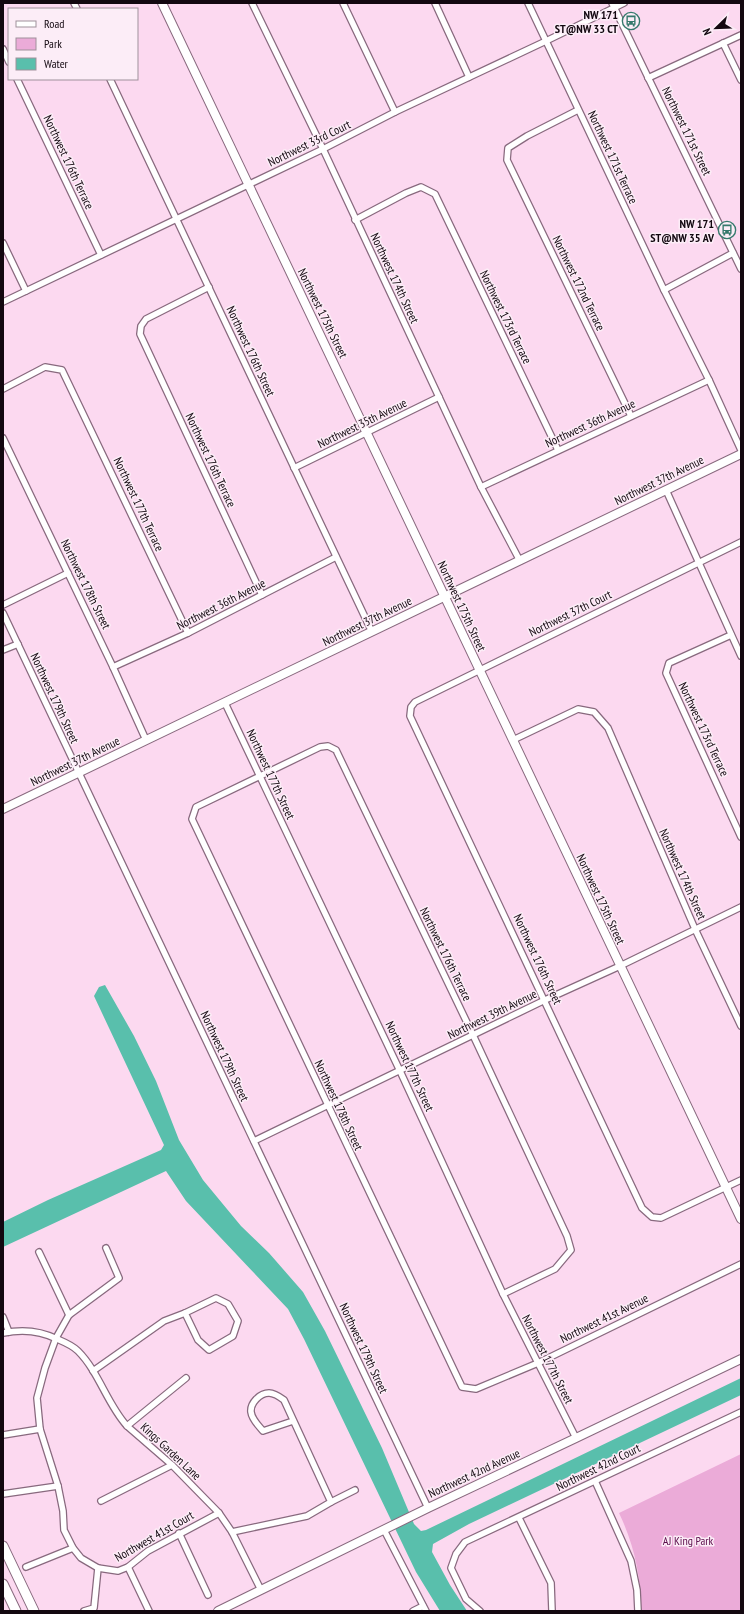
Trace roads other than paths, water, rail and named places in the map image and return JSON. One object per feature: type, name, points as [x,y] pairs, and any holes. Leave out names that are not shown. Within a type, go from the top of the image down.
[{"type":"main road","points":[[3,1546],[34,1611]]},
{"type":"main road","points":[[3,1584],[16,1611]]},
{"type":"street","name":"Northwest 175th Street","points":[[162,3],[741,1219]]},
{"type":"street","name":"Northwest 174th Street","points":[[252,3],[323,149],[481,488],[520,561]]},
{"type":"street","points":[[343,3],[395,112]]},
{"type":"street","points":[[435,3],[469,77]]},
{"type":"street","name":"Northwest 171st Terrace","points":[[528,3],[741,450]]},
{"type":"street","name":"Northwest 33rd Court","points":[[3,302],[323,149],[395,112],[546,41],[613,6],[624,3]]},
{"type":"street","name":"Northwest 171st Street","points":[[613,6],[741,269]]},
{"type":"street","points":[[648,78],[741,35]]},
{"type":"street","points":[[723,43],[741,80]]},
{"type":"street","points":[[3,49],[8,60]]},
{"type":"street","name":"Northwest 176th Terrace","points":[[17,80],[101,255]]},
{"type":"street","name":"Northwest 176th Street","points":[[110,80],[372,632]]},
{"type":"street","name":"Northwest 172nd Terrace","points":[[578,110],[527,136],[508,148],[508,160],[631,416]]},
{"type":"street","name":"Northwest 173rd Terrace","points":[[355,220],[406,193],[421,187],[435,194],[558,450]]},
{"type":"street","points":[[3,243],[26,291]]},
{"type":"street","points":[[664,290],[733,253]]},
{"type":"street","name":"Northwest 176th Terrace","points":[[208,287],[146,319],[141,326],[140,334],[262,595]]},
{"type":"street","name":"Northwest 177th Terrace","points":[[3,389],[45,367],[62,370],[188,633]]},
{"type":"street","name":"Northwest 36th Avenue","points":[[481,488],[558,450],[708,380]]},
{"type":"street","name":"Northwest 35th Avenue","points":[[294,468],[439,397]]},
{"type":"street","name":"Northwest 178th Street","points":[[3,438],[113,667],[146,740]]},
{"type":"street","name":"Northwest 37th Avenue","points":[[3,809],[741,454]]},
{"type":"street","points":[[666,490],[741,656]]},
{"type":"street","name":"Northwest 37th Court","points":[[411,707],[415,702],[479,670],[741,542]]},
{"type":"street","name":"Northwest 36th Avenue","points":[[113,667],[188,633],[336,557]]},
{"type":"street","points":[[3,605],[68,574]]},
{"type":"street","name":"Northwest 179th Street","points":[[3,613],[428,1508]]},
{"type":"street","name":"Northwest 173rd Terrace","points":[[732,635],[669,664],[666,673],[741,837]]},
{"type":"street","points":[[3,650],[18,644]]},
{"type":"street","name":"Northwest 177th Street","points":[[225,703],[400,1071],[503,1294],[576,1438]]},
{"type":"street","name":"Northwest 176th Street","points":[[411,707],[410,716],[642,1208],[652,1217],[661,1218],[726,1188]]},
{"type":"street","name":"Northwest 174th Street","points":[[513,740],[578,709],[594,712],[608,728],[695,929],[741,1026]]},
{"type":"street","name":"Northwest 176th Terrace","points":[[260,776],[320,747],[328,746],[336,750],[546,1188],[567,1236],[571,1250],[555,1269],[503,1294]]},
{"type":"street","name":"Northwest 178th Street","points":[[260,776],[196,807],[192,819],[327,1106],[462,1387],[476,1389]]},
{"type":"street","name":"Northwest 39th Avenue","points":[[254,1141],[741,907]]},
{"type":"street","points":[[726,1188],[741,1180]]},
{"type":"street","points":[[84,1611],[94,1608],[98,1568],[81,1558],[73,1548],[64,1530],[63,1512],[58,1486],[40,1429],[37,1398],[45,1368],[56,1338],[70,1315],[119,1278],[106,1248]]},
{"type":"street","points":[[39,1252],[70,1315]]},
{"type":"street","name":"Northwest 41st Avenue","points":[[476,1389],[538,1363],[741,1264]]},
{"type":"street","points":[[93,1371],[164,1321],[216,1298],[228,1304],[238,1321],[233,1336],[209,1350],[198,1340],[185,1313]]},
{"type":"street","points":[[3,1317],[6,1332]]},
{"type":"street","name":"Kings Garden Lane","points":[[6,1332],[30,1331],[44,1333],[68,1344],[78,1351],[93,1371],[126,1426],[172,1465],[219,1513],[232,1532],[261,1590]]},
{"type":"street","name":"Northwest 42nd Avenue","points":[[218,1611],[415,1514],[741,1359]]},
{"type":"street","points":[[126,1426],[186,1378]]},
{"type":"street","points":[[293,1421],[263,1431],[254,1420],[251,1412],[253,1403],[259,1397],[269,1393],[284,1400],[331,1502]]},
{"type":"street","name":"Northwest 42nd Court","points":[[480,1611],[466,1599],[450,1568],[456,1554],[465,1542],[519,1518],[741,1412]]},
{"type":"street","points":[[3,1435],[40,1429]]},
{"type":"street","points":[[101,1501],[172,1465]]},
{"type":"street","points":[[595,1481],[631,1561],[637,1590],[638,1611]]},
{"type":"street","points":[[3,1494],[58,1486]]},
{"type":"street","points":[[232,1532],[307,1516],[355,1490]]},
{"type":"street","name":"Northwest 41st Court","points":[[98,1568],[118,1571],[128,1567],[148,1551],[179,1533],[219,1513]]},
{"type":"street","points":[[519,1518],[551,1583],[552,1611]]},
{"type":"street","points":[[384,1530],[425,1609],[413,1611]]},
{"type":"street","points":[[179,1533],[208,1595]]},
{"type":"street","points":[[26,1567],[73,1548]]},
{"type":"street","points":[[128,1567],[149,1611]]},
{"type":"water","points":[[105,985],[134,1036],[156,1081],[179,1140],[203,1180],[241,1226],[269,1253],[303,1292],[325,1331],[382,1448],[414,1524],[421,1531],[426,1530],[741,1378],[741,1395],[469,1524],[433,1544],[432,1552],[450,1585],[467,1611],[440,1611],[416,1572],[304,1339],[288,1309],[186,1201],[166,1171],[3,1247],[3,1222],[48,1200],[161,1150],[164,1145],[94,996],[99,987]]},
{"type":"place","name":"NW 171 ST@NW 33 CT","points":[[631,21]]},
{"type":"place","name":"NW 171 ST@NW 35 AV","points":[[727,230]]},
{"type":"park label","name":"AJ King Park","points":[[688,1540]]}]
